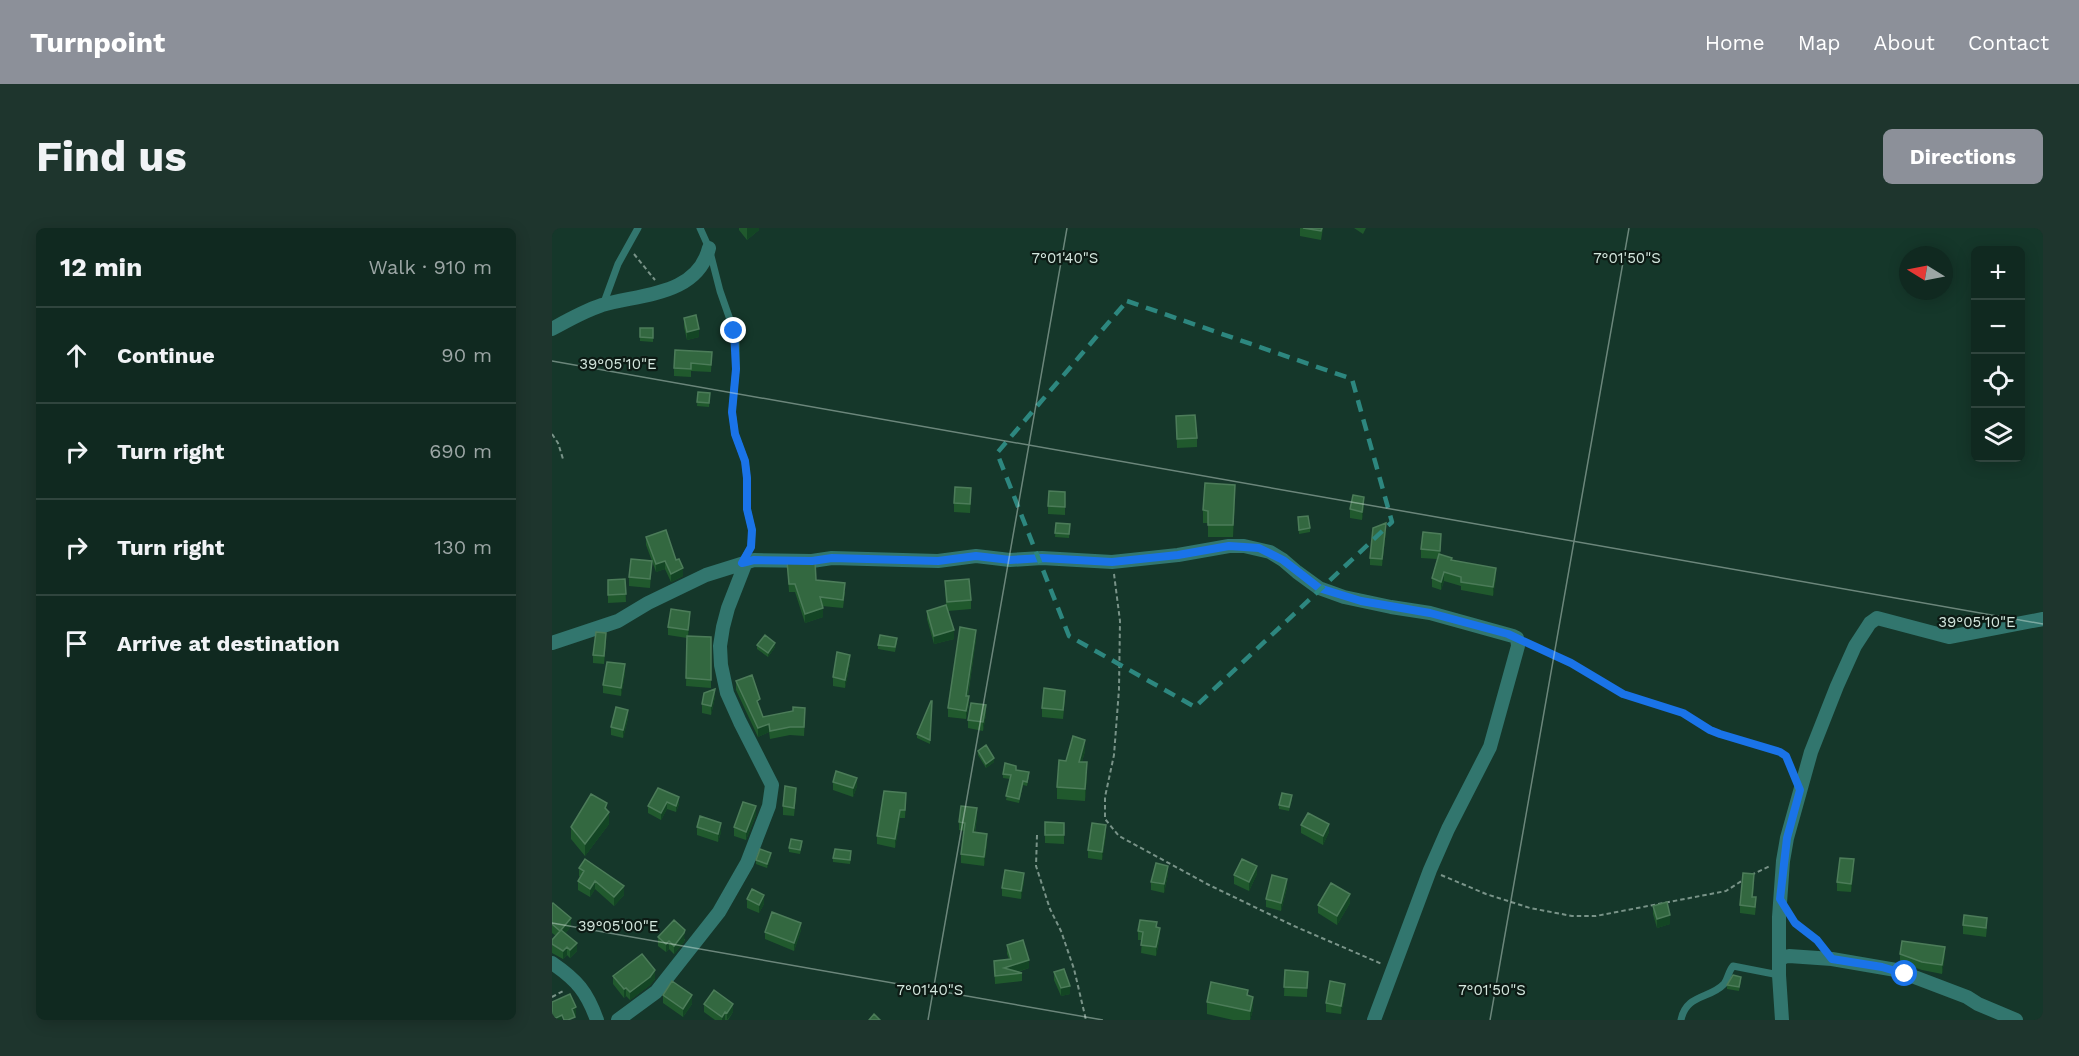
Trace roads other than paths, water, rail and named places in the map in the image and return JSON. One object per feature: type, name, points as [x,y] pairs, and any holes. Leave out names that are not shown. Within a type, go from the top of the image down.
[{"type":"street","points":[[552,329],[603,305],[638,299],[663,291],[691,277],[701,269],[710,248]]},
{"type":"street","points":[[552,643],[618,621],[648,603],[706,575],[754,560],[812,561],[832,558],[938,561],[976,556],[1010,560],[1042,558],[1112,562],[1178,555],[1229,546],[1259,548],[1283,560],[1319,588],[1361,601],[1430,613],[1503,632],[1517,638],[1518,646],[1490,747],[1430,870],[1374,1020]]},
{"type":"street","points":[[618,1020],[656,992],[718,912],[747,863],[769,806],[772,786],[727,693],[721,665],[720,646],[723,627],[744,562]]},
{"type":"street","points":[[1782,1020],[1779,975],[1780,899],[1787,838],[1815,742],[1855,646],[1872,620],[1881,619],[1952,637],[2043,619]]},
{"type":"street","points":[[1780,960],[1789,956],[1832,959],[1896,970],[1967,997],[2016,1020]]},
{"type":"street","points":[[552,963],[579,984],[586,993],[597,1020]]},
{"type":"lane","points":[[603,305],[618,264],[638,228]]},
{"type":"lane","points":[[700,228],[710,248],[736,343],[732,412],[735,434],[745,461],[747,509],[753,540],[744,562]]},
{"type":"lane","points":[[1681,1020],[1689,1003],[1724,983],[1733,966],[1779,975]]}]
